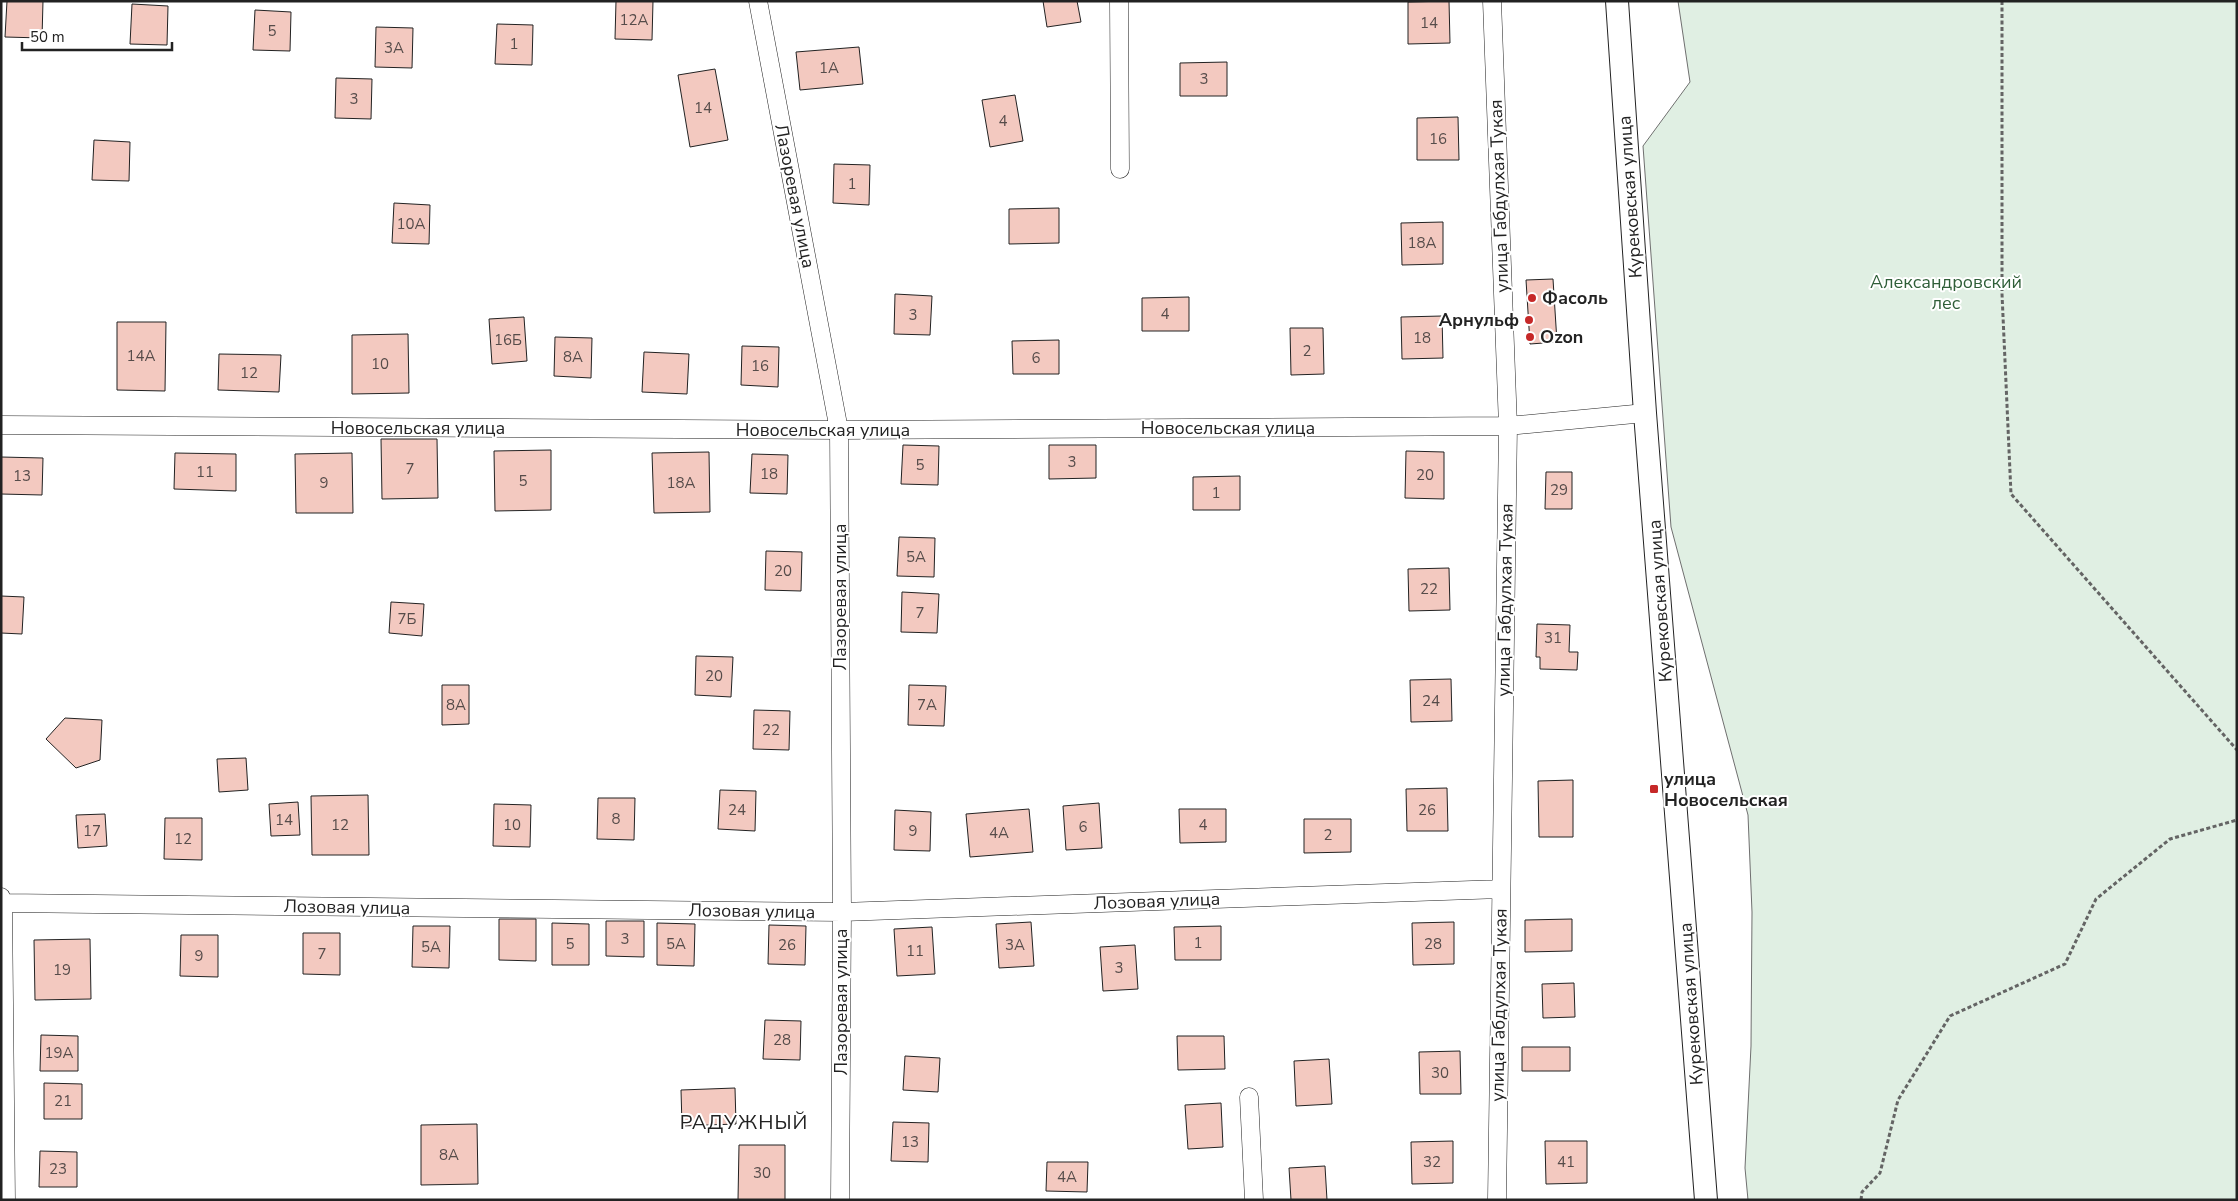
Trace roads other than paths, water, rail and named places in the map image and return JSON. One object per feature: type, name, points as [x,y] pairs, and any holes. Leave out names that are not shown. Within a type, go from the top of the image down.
[{"type":"street","name":"Лазоревая улица","points":[[758,1],[839,430],[842,912],[840,1200]]},
{"type":"street","points":[[1119,1],[1120,169]]},
{"type":"street","name":"улица Габдулхая Тукая","points":[[1492,1],[1508,426],[1497,1200]]},
{"type":"street","name":"Курековская улица","points":[[1617,1],[1645,413],[1706,1200]]},
{"type":"street","name":"Новосельская улица","points":[[1,425],[839,430],[1508,426],[1645,413]]},
{"type":"street","name":"Лозовая улица","points":[[2,900],[842,912],[1500,889]]},
{"type":"street","points":[[2,900],[6,1200]]},
{"type":"street","points":[[1250,1097],[1254,1200]]},
{"type":"place","name":"Фасоль","points":[[1532,298]]},
{"type":"place","name":"Арнульф","points":[[1529,320]]},
{"type":"place","name":"Ozon","points":[[1530,337]]},
{"type":"place","name":"улица Новосельская","points":[[1654,789]]},
{"type":"district","name":"РАДУЖНЫЙ","points":[[744,1122]]},
{"type":"park label","name":"Александровский лес","points":[[1946,292]]}]
